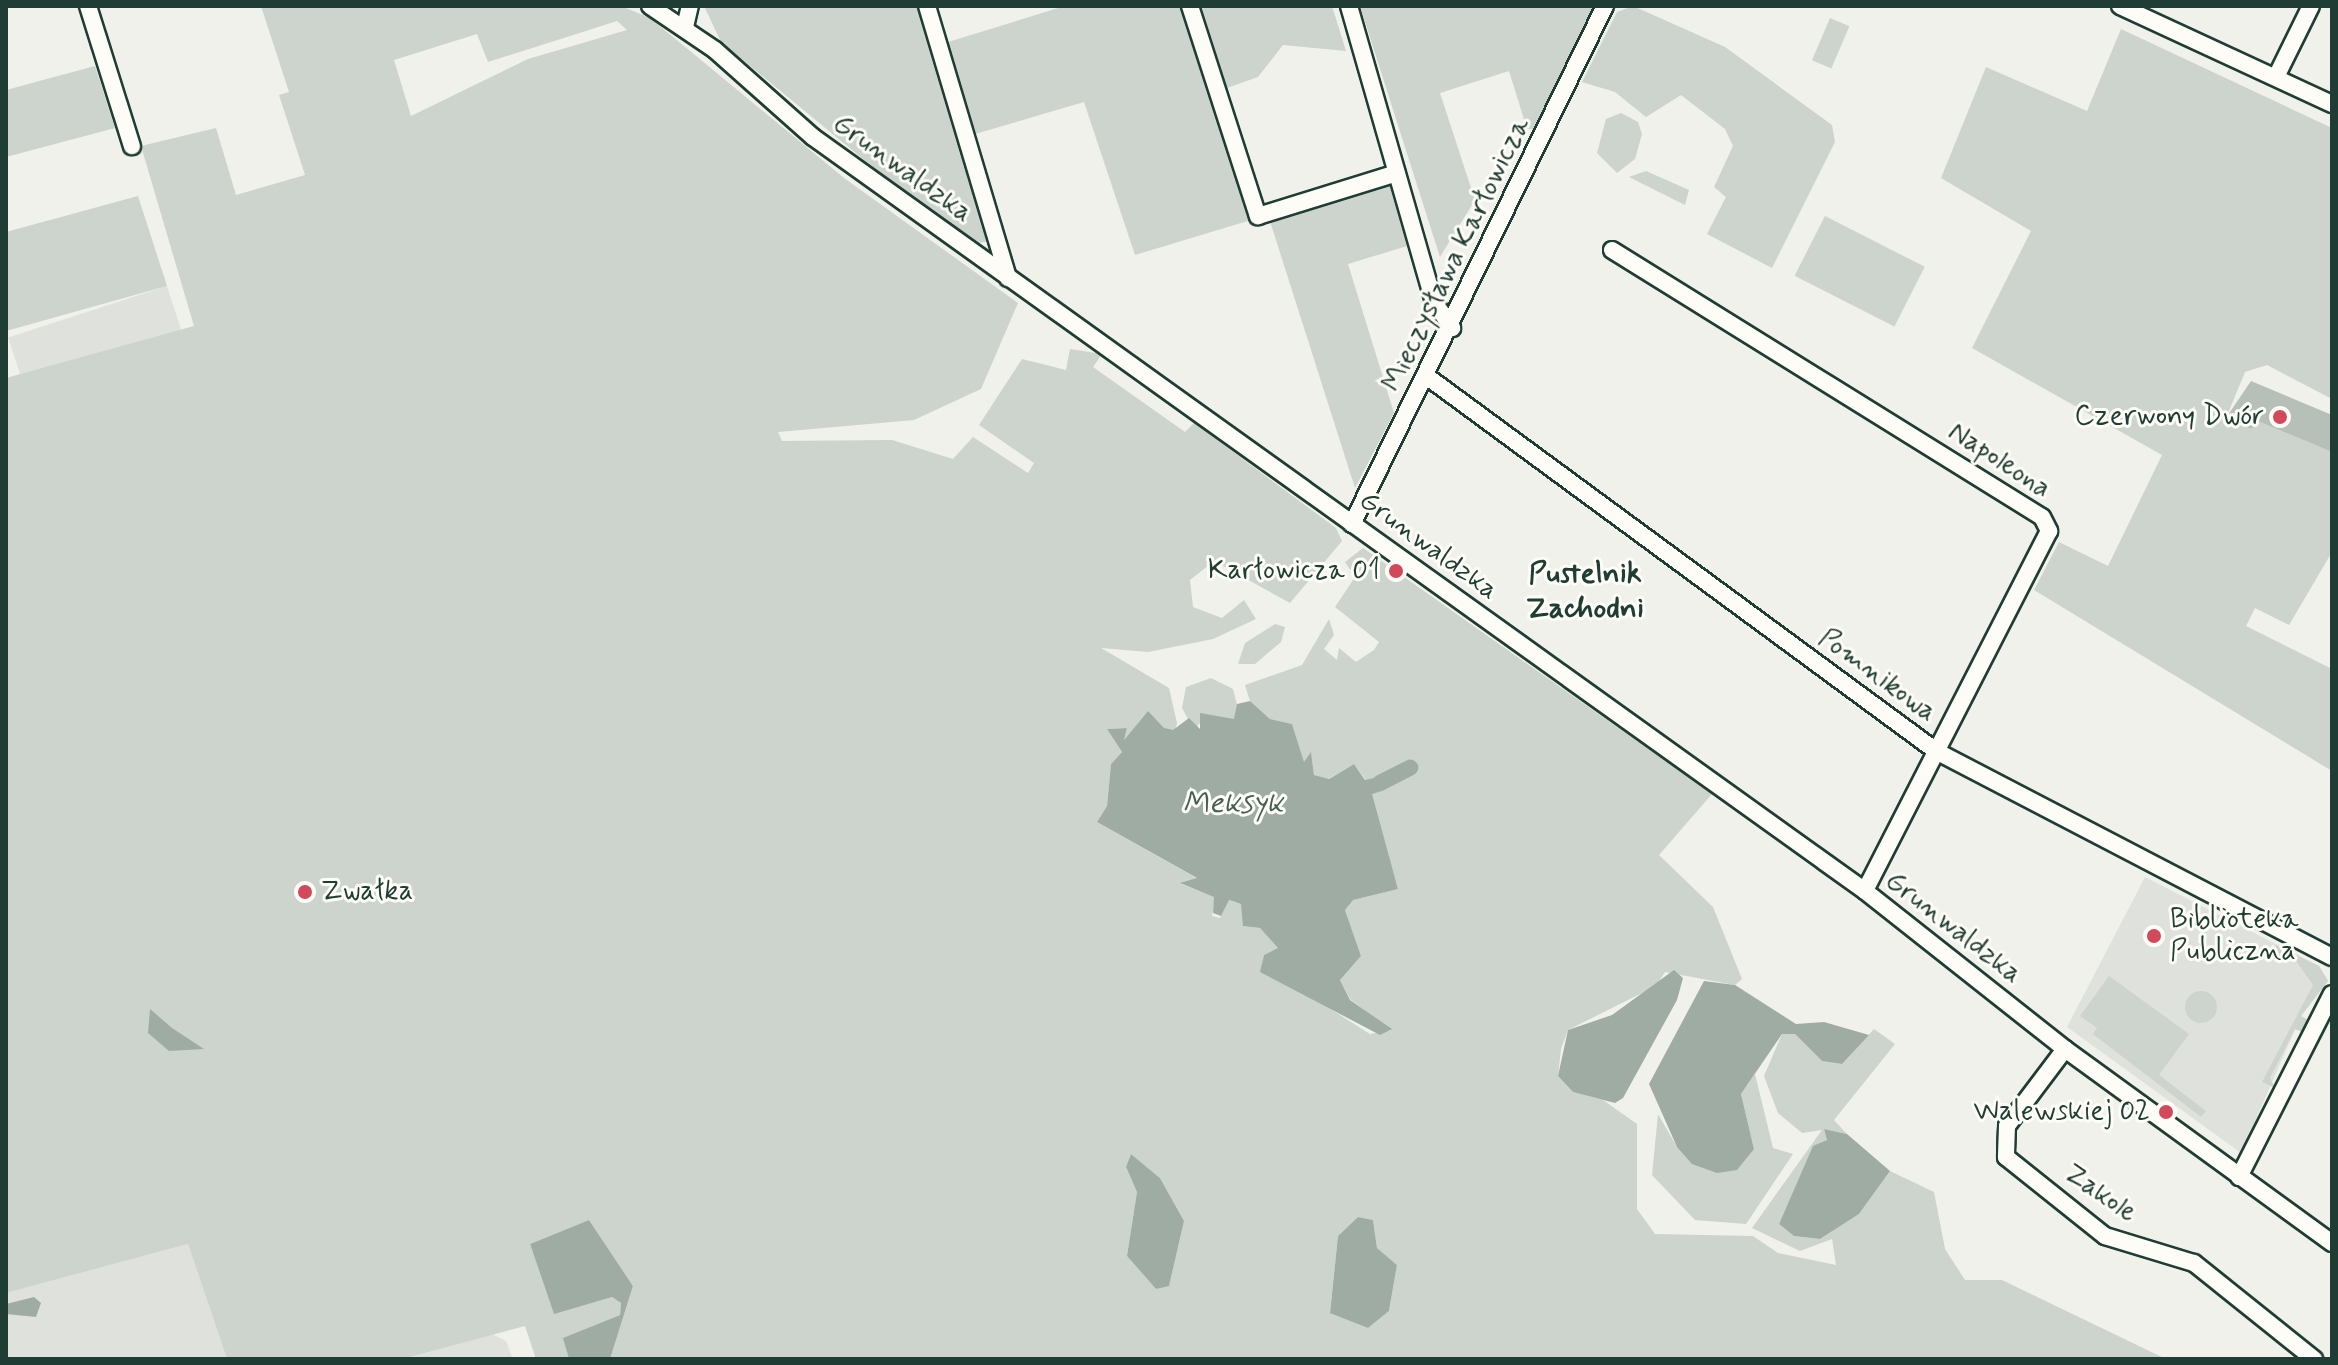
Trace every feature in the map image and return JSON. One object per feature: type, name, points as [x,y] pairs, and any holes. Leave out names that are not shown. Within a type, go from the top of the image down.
[{"type":"street","points":[[88,6],[132,146]]},
{"type":"street","name":"Grunwaldzka","points":[[650,6],[685,27],[813,137],[1865,891],[2065,1049],[2332,1243]]},
{"type":"street","points":[[685,27],[690,6]]},
{"type":"street","points":[[927,6],[1008,278]]},
{"type":"street","points":[[1190,6],[1258,216],[1397,173]]},
{"type":"street","points":[[1349,6],[1434,302],[1452,328]]},
{"type":"street","name":"Mieczysława Karłowicza","points":[[1352,524],[1429,378],[1605,6]]},
{"type":"street","points":[[2120,6],[2332,104]]},
{"type":"street","points":[[2276,77],[2311,6]]},
{"type":"street","name":"Napoleona","points":[[1612,250],[2042,517],[2047,544],[1865,891]]},
{"type":"street","name":"Pomnikowa","points":[[1429,378],[1936,751],[2332,957]]},
{"type":"street","points":[[2239,1177],[2332,994]]},
{"type":"street","name":"Zakole","points":[[2065,1049],[2007,1126],[2006,1157],[2105,1236],[2194,1263],[2314,1359]]},
{"type":"shaded area","points":[[261,6],[621,6],[650,18],[844,178],[1018,303],[981,389],[914,420],[778,432],[782,441],[892,440],[953,459],[973,437],[1028,473],[1034,463],[979,425],[1022,359],[1066,370],[1070,349],[1102,354],[1093,367],[1185,432],[1194,423],[1336,528],[1342,541],[1290,603],[1214,561],[1190,580],[1193,607],[1222,618],[1244,600],[1256,619],[1213,639],[1148,652],[1101,648],[1169,688],[1177,723],[1174,737],[1156,743],[1146,742],[1148,711],[1124,740],[1127,728],[1107,729],[1122,752],[1111,764],[1107,806],[1097,822],[1198,879],[1181,884],[1215,897],[1212,916],[1220,918],[1228,900],[1241,904],[1247,910],[1243,926],[1260,928],[1279,948],[1264,955],[1261,972],[1280,977],[1370,1034],[1391,1030],[1350,999],[1340,980],[1361,956],[1345,910],[1352,900],[1398,889],[1371,793],[1382,791],[1378,777],[1366,780],[1354,764],[1328,779],[1314,775],[1311,753],[1304,763],[1292,724],[1270,719],[1250,701],[1245,685],[1302,665],[1329,619],[1334,635],[1324,649],[1337,660],[1339,648],[1356,662],[1374,650],[1379,642],[1335,607],[1355,577],[1345,562],[1363,548],[1712,794],[1659,855],[1713,907],[1742,979],[1735,985],[1665,972],[1656,986],[1568,1030],[1561,1049],[1558,1076],[1573,1092],[1603,1100],[1637,1124],[1637,1209],[1655,1234],[1753,1236],[1778,1253],[1836,1265],[1832,1239],[1800,1251],[1752,1228],[1822,1130],[1802,1133],[1778,1113],[1764,1076],[1782,1034],[1795,1034],[1822,1061],[1842,1064],[1874,1029],[1895,1044],[1834,1120],[1847,1134],[1824,1129],[1827,1140],[1813,1147],[1779,1224],[1794,1236],[1820,1239],[1859,1214],[1890,1171],[1934,1192],[1945,1249],[1965,1280],[2002,1280],[2166,1359],[610,1359],[633,1286],[589,1220],[530,1244],[554,1313],[612,1297],[621,1303],[620,1315],[564,1338],[569,1359],[536,1359],[525,1326],[403,1359],[227,1359],[188,1244],[6,1293],[6,378],[194,326],[141,146],[216,128],[236,195],[305,175],[279,95],[289,92]],"holes":[[[617,21],[627,30],[528,59],[411,116],[394,60],[477,34],[488,62]],[[1131,1154],[1160,1178],[1184,1221],[1169,1285],[1156,1289],[1127,1256],[1137,1192],[1126,1167]],[[1358,1217],[1373,1220],[1377,1248],[1397,1265],[1389,1311],[1368,1328],[1330,1312],[1338,1236]]]},
{"type":"shaded area","points":[[704,6],[919,6],[988,241],[975,244],[863,159],[721,42]]},
{"type":"shaded area","points":[[1065,6],[1183,6],[1251,220],[1135,255],[1084,102],[975,134],[945,43]]},
{"type":"shaded area","points":[[1201,6],[1332,6],[1346,51],[1283,45],[1258,77],[1227,88]]},
{"type":"shaded area","points":[[1360,6],[1595,6],[1534,129],[1527,129],[1509,71],[1440,93],[1475,200],[1440,257]]},
{"type":"shaded area","points":[[1633,6],[1725,47],[1832,125],[1835,142],[1772,268],[1707,234],[1726,197],[1714,187],[1733,146],[1725,129],[1681,95],[1646,117],[1615,92],[1582,82],[1617,12]]},
{"type":"shaded area","points":[[1830,18],[1849,26],[1831,69],[1812,60]]},
{"type":"shaded area","points":[[2121,29],[2332,128],[2332,399],[2267,365],[2245,372],[2226,418],[2251,429],[2260,422],[2332,452],[2332,552],[2289,625],[2255,608],[2246,626],[2332,669],[2332,771],[2034,590],[2059,542],[2108,566],[2162,455],[1972,348],[2031,231],[1941,178],[1986,67],[2087,111]]},
{"type":"shaded area","points":[[95,66],[115,128],[6,157],[6,90]]},
{"type":"shaded area","points":[[1621,113],[1638,122],[1642,134],[1635,159],[1617,173],[1597,153],[1606,119]]},
{"type":"shaded area","points":[[1646,171],[1689,190],[1685,205],[1629,177]]},
{"type":"shaded area","points":[[1388,180],[1407,246],[1348,264],[1394,413],[1355,488],[1269,218]]},
{"type":"shaded area","points":[[138,196],[167,286],[6,331],[6,232]]},
{"type":"shaded area","points":[[1825,216],[1925,267],[1894,327],[1795,276]]},
{"type":"shaded area","points":[[167,286],[181,330],[22,381],[8,338]]},
{"type":"shaded area","points":[[1275,624],[1285,627],[1281,642],[1255,664],[1238,664],[1245,643]]},
{"type":"shaded area","points":[[1211,678],[1233,689],[1239,713],[1234,720],[1207,715],[1194,730],[1182,708],[1186,687]]},
{"type":"shaded area","points":[[2145,877],[2319,966],[2328,981],[2301,1016],[2241,1153],[2067,1027]]},
{"type":"shaded area","points":[[2276,945],[2319,966],[2328,981],[2301,1016],[2312,1022],[2306,1034],[2295,1029],[2270,1078],[2275,1088],[2262,1082],[2313,985],[2296,961],[2283,955],[2270,960]]},
{"type":"shaded area","points":[[2109,976],[2189,1034],[2159,1075],[2206,1111],[2201,1117],[2093,1034],[2097,1028],[2080,1016]]},
{"type":"shaded area","points":[[2201,991],[2212,996],[2217,1007],[2212,1018],[2201,1023],[2190,1018],[2185,1007],[2190,996]]},
{"type":"shaded area","points":[[1755,1074],[1773,1148],[1793,1154],[1746,1224],[1695,1220],[1652,1175],[1658,1114],[1677,1147],[1754,1149],[1741,1094]]},
{"type":"shaded area","points":[[188,1244],[227,1359],[6,1359],[6,1293]]},
{"type":"shaded area","points":[[492,1334],[506,1341],[513,1359],[405,1359]]},
{"type":"water","name":"Meksyk","points":[[1250,701],[1270,719],[1292,724],[1304,762],[1311,752],[1314,775],[1329,779],[1354,764],[1365,780],[1378,777],[1382,791],[1372,794],[1398,889],[1353,900],[1345,910],[1361,956],[1340,980],[1350,1000],[1392,1029],[1380,1035],[1260,972],[1264,955],[1278,948],[1260,928],[1243,926],[1241,904],[1229,900],[1221,916],[1213,913],[1214,897],[1180,883],[1197,878],[1097,822],[1107,806],[1111,764],[1122,752],[1107,729],[1127,728],[1124,740],[1148,711],[1164,728],[1173,730],[1189,718],[1200,729],[1200,713],[1234,719],[1237,704]]},
{"type":"water","points":[[1674,970],[1683,978],[1677,1000],[1623,1098],[1615,1103],[1573,1092],[1558,1076],[1568,1030],[1612,1015]]},
{"type":"water","points":[[1704,981],[1735,985],[1796,1024],[1824,1022],[1869,1035],[1842,1064],[1822,1061],[1795,1034],[1782,1034],[1741,1094],[1754,1149],[1737,1170],[1717,1173],[1692,1164],[1677,1147],[1649,1084]]},
{"type":"water","points":[[150,1009],[204,1049],[169,1051],[148,1033]]},
{"type":"water","points":[[1824,1129],[1847,1134],[1890,1171],[1859,1214],[1820,1239],[1794,1236],[1779,1224],[1813,1146],[1827,1140]]},
{"type":"water","points":[[1131,1154],[1160,1178],[1184,1221],[1169,1286],[1156,1289],[1127,1256],[1137,1192],[1126,1167]]},
{"type":"water","points":[[1358,1217],[1373,1220],[1377,1248],[1397,1265],[1389,1311],[1368,1328],[1330,1313],[1338,1236]]},
{"type":"water","points":[[589,1220],[633,1286],[610,1359],[569,1359],[563,1338],[620,1315],[621,1303],[612,1297],[554,1314],[530,1244]]},
{"type":"water","points":[[34,1297],[41,1303],[36,1317],[6,1314],[6,1304]]},
{"type":"building","name":"Czerwony Dwór","points":[[2251,381],[2332,415],[2332,452],[2260,422],[2251,429],[2226,418]]},
{"type":"waterway","points":[[1380,783],[1410,768]]},
{"type":"place","name":"Czerwony Dwór","points":[[2280,417]]},
{"type":"place","name":"Karłowicza 01","points":[[1396,571]]},
{"type":"place","name":"Zwałka","points":[[305,892]]},
{"type":"place","name":"Biblioteka Publiczna","points":[[2154,936]]},
{"type":"place","name":"Walewskiej 02","points":[[2166,1112]]},
{"type":"district","name":"Pustelnik Zachodni","points":[[1585,591]]}]
